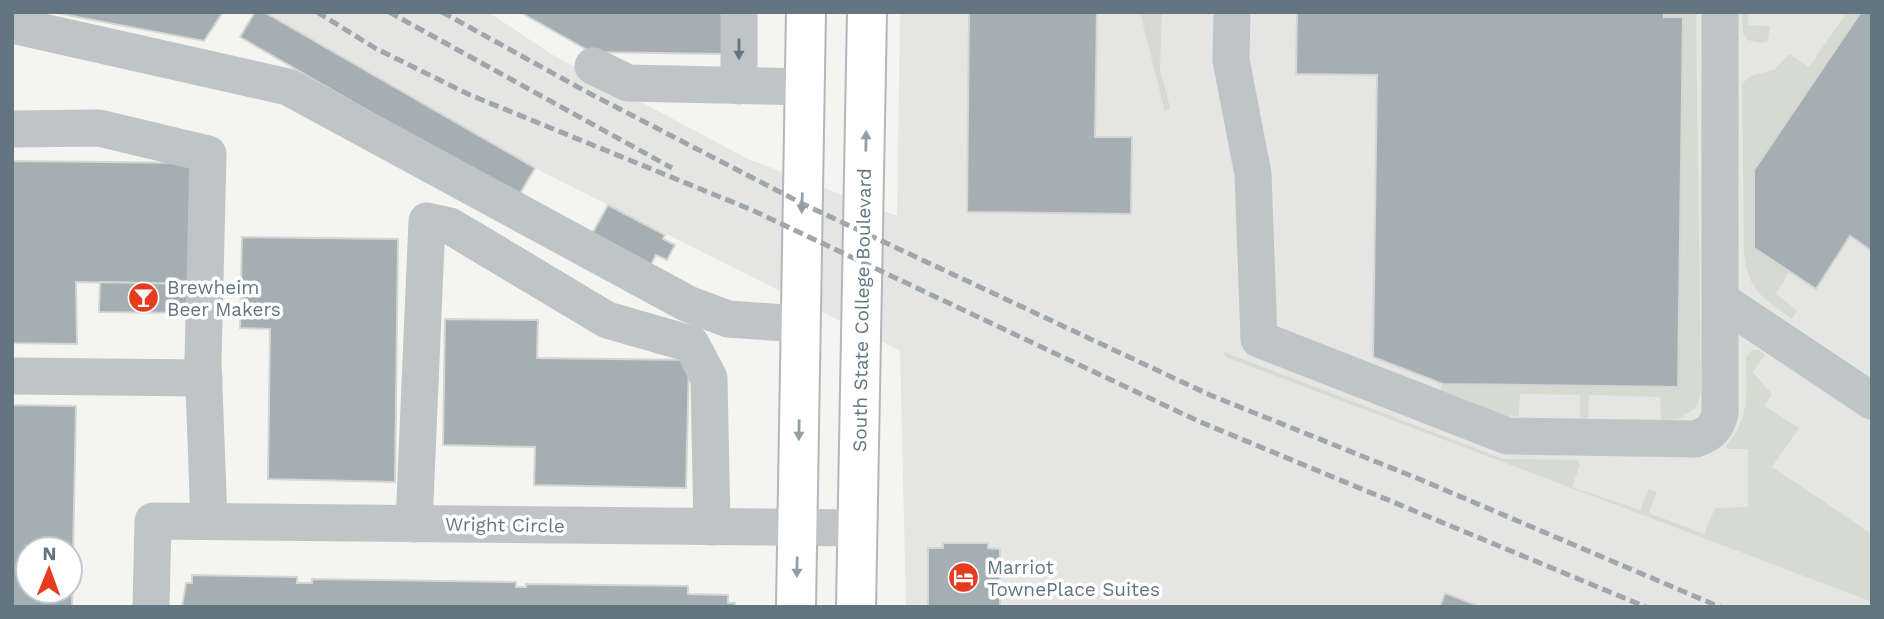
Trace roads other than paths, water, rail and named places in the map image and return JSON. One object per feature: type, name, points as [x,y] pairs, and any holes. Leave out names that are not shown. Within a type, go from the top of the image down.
[{"type":"main road","points":[[796,607],[806,12]]},
{"type":"main road","name":"South State College Boulevard","points":[[856,607],[865,234],[867,12]]},
{"type":"street","points":[[739,12],[739,86]]},
{"type":"street","points":[[1232,12],[1231,61],[1253,174],[1259,339],[1507,436],[1696,439],[1708,435],[1717,424],[1720,414],[1720,12]]},
{"type":"street","points":[[12,25],[288,87],[688,304],[728,319],[800,324]]},
{"type":"street","points":[[593,66],[628,83],[805,87]]},
{"type":"street","points":[[12,129],[99,128],[208,154],[204,378],[209,521]]},
{"type":"street","points":[[414,524],[427,221],[450,226],[607,320],[691,344],[709,378],[712,527]]},
{"type":"street","points":[[1721,301],[1872,401]]},
{"type":"street","points":[[12,376],[204,378]]},
{"type":"street","name":"Wright Circle","points":[[151,607],[153,521],[857,528]]},
{"type":"railway","points":[[317,12],[375,48],[470,95],[752,210],[1198,421],[1646,607]]},
{"type":"railway","points":[[389,12],[672,168]]},
{"type":"railway","points":[[442,12],[585,91],[803,204],[1210,395],[1419,479],[1720,607]]},
{"type":"place","name":"Brewheim Beer Makers","points":[[144,298]]},
{"type":"place","name":"Marriot TownePlace Suites","points":[[964,578]]}]
